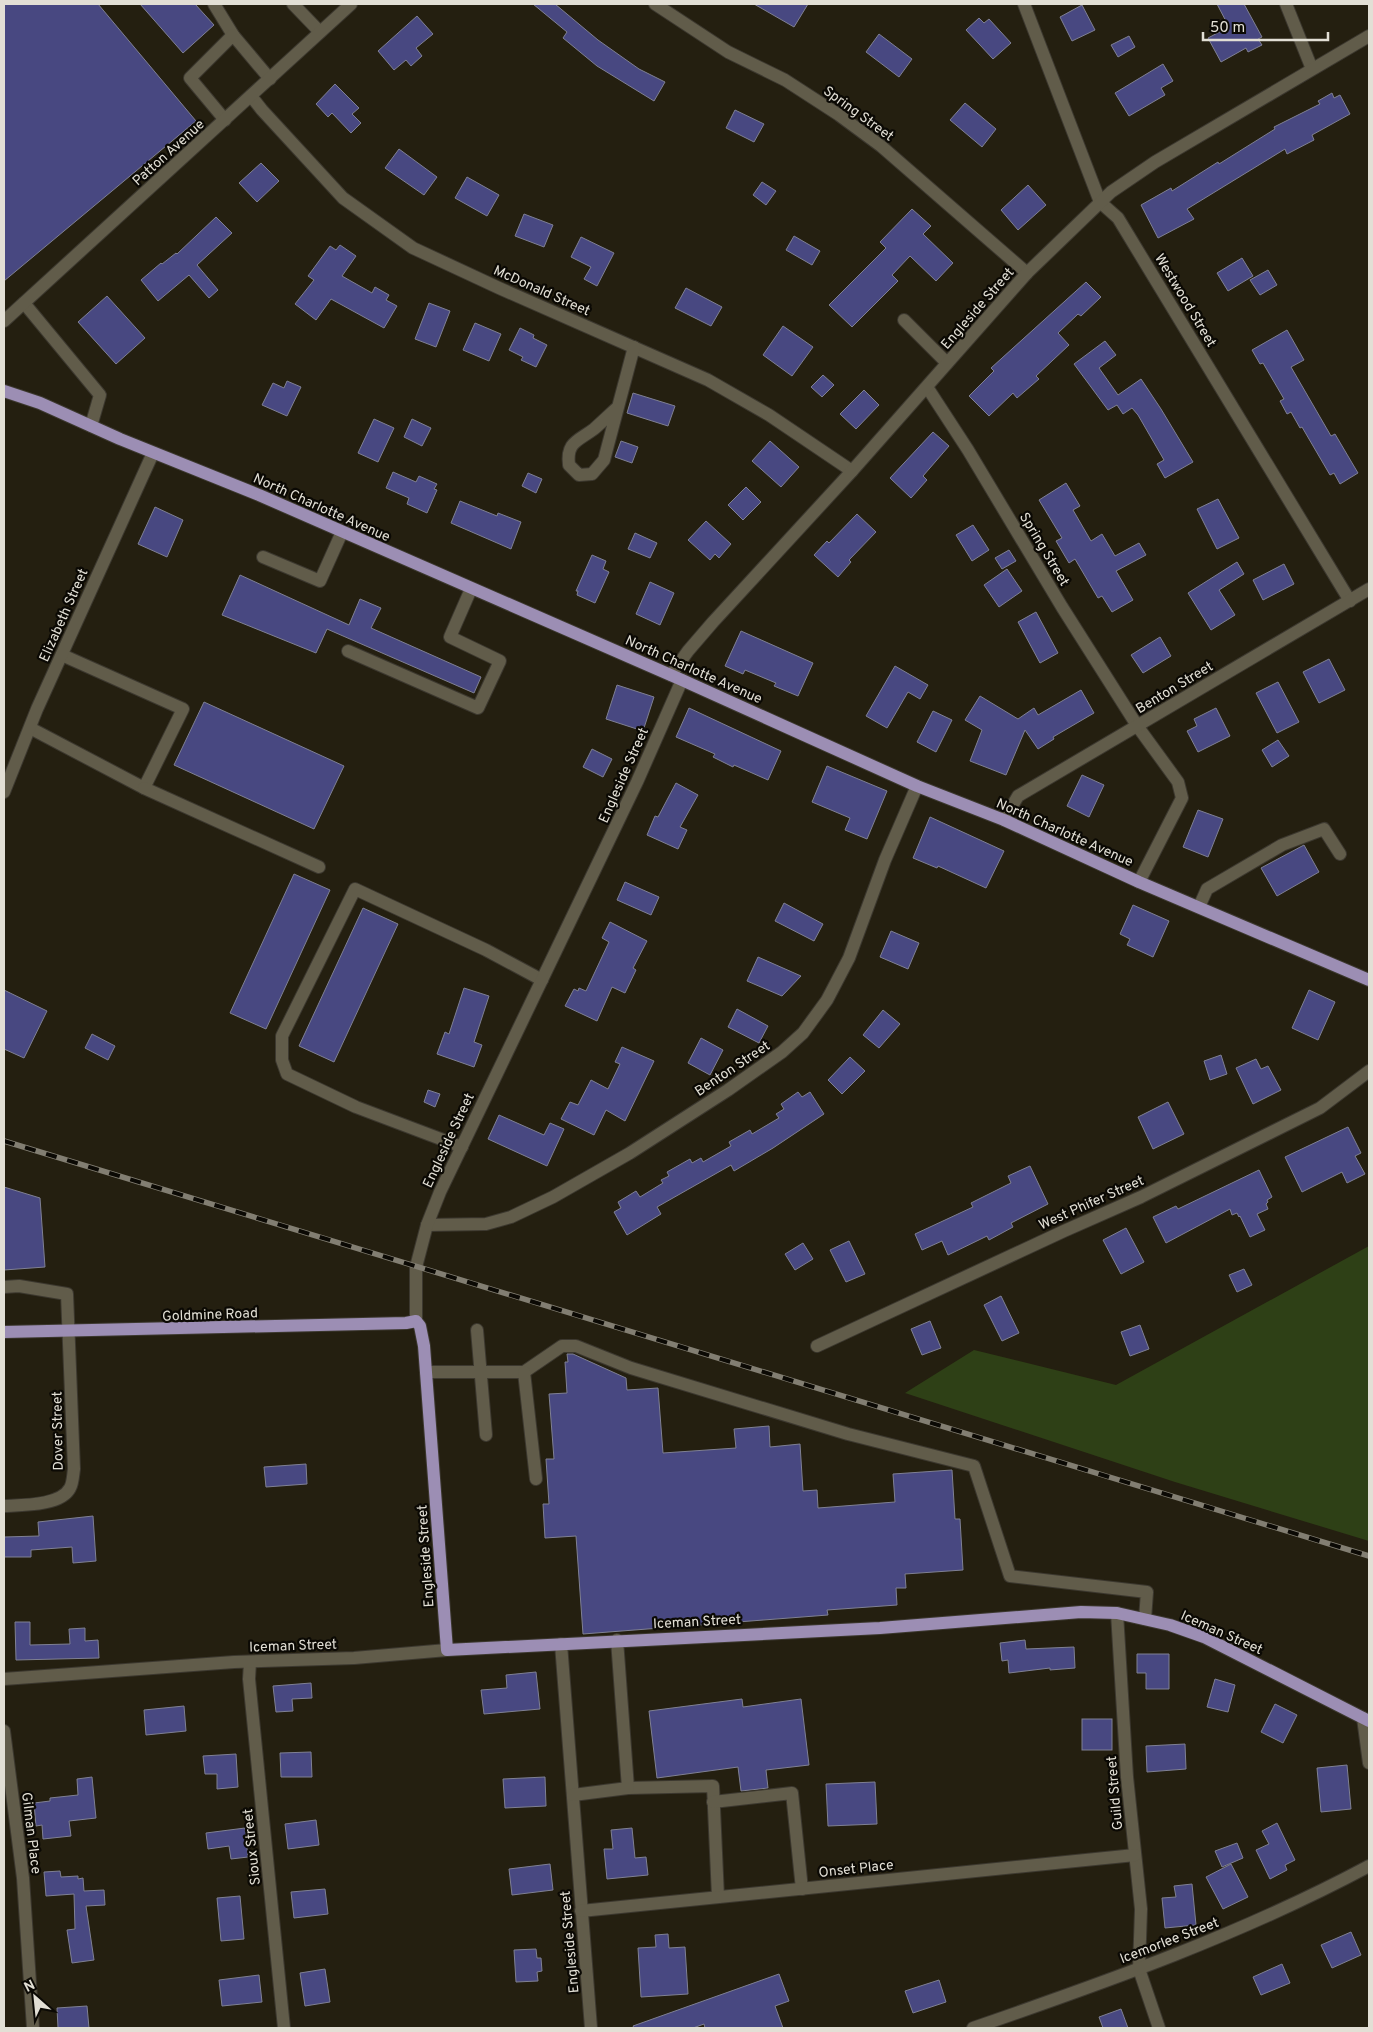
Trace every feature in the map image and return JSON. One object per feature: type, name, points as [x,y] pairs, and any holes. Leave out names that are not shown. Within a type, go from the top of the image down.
[{"type":"main road","name":"North Charlotte Avenue","points":[[4,391],[40,403],[154,453],[259,495],[676,677],[917,786],[1004,820],[1140,882],[1369,980]]},
{"type":"main road","name":"Goldmine Road","points":[[4,1332],[377,1324],[416,1321]]},
{"type":"main road","name":"Engleside Street","points":[[416,1321],[420,1326],[426,1372],[447,1650]]},
{"type":"main road","name":"Iceman Street","points":[[447,1650],[880,1628],[1081,1612],[1117,1614],[1170,1625],[1204,1637],[1366,1719]]},
{"type":"street","points":[[214,4],[233,35],[270,79]]},
{"type":"street","points":[[293,4],[320,32]]},
{"type":"street","name":"Patton Avenue","points":[[4,321],[351,4]]},
{"type":"street","name":"Spring Street","points":[[655,4],[728,52],[785,80],[839,115],[881,146],[1027,273]]},
{"type":"street","name":"Westwood Street","points":[[1024,4],[1100,202],[1118,218],[1350,601]]},
{"type":"street","points":[[1286,4],[1312,69]]},
{"type":"street","points":[[225,120],[190,78],[233,35]]},
{"type":"street","name":"Engleside Street","points":[[416,1321],[416,1267],[427,1225],[462,1147],[638,782],[676,677],[688,651],[852,472],[1027,273],[1111,192],[1155,162],[1369,36]]},
{"type":"street","name":"McDonald Street","points":[[251,96],[343,198],[413,248],[708,380],[769,415],[852,472]]},
{"type":"street","points":[[24,303],[100,395],[90,426]]},
{"type":"street","points":[[904,320],[947,363]]},
{"type":"street","points":[[618,407],[594,428],[574,441],[568,454],[569,465],[580,475],[592,474],[604,460],[634,348]]},
{"type":"street","name":"Spring Street","points":[[927,387],[968,450],[1062,607],[1138,727],[1178,782],[1182,798],[1140,882]]},
{"type":"street","name":"Elizabeth Street","points":[[4,792],[62,655],[154,453]]},
{"type":"street","points":[[263,557],[320,581],[342,532]]},
{"type":"street","points":[[348,651],[478,708],[500,661],[450,637],[471,589]]},
{"type":"street","name":"Benton Street","points":[[1004,820],[1018,796],[1138,727],[1369,589]]},
{"type":"street","points":[[62,655],[183,709],[144,788]]},
{"type":"street","points":[[30,728],[144,788],[319,867]]},
{"type":"street","name":"Benton Street","points":[[427,1225],[486,1224],[512,1217],[553,1197],[630,1152],[728,1090],[782,1052],[803,1033],[826,1000],[849,958],[867,907],[917,786]]},
{"type":"street","points":[[1199,907],[1207,889],[1282,845],[1324,829],[1340,854]]},
{"type":"street","points":[[462,1147],[356,1107],[288,1074],[282,1060],[282,1036],[355,889],[477,946],[542,980]]},
{"type":"street","name":"West Phifer Street","points":[[817,1346],[1150,1193],[1320,1108],[1368,1073]]},
{"type":"street","points":[[4,1287],[19,1286],[67,1294],[69,1331]]},
{"type":"street","points":[[477,1330],[486,1435]]},
{"type":"street","name":"Dover Street","points":[[4,1506],[45,1503],[58,1499],[71,1488],[74,1469],[69,1331]]},
{"type":"street","points":[[426,1372],[524,1372],[562,1346],[576,1346],[632,1368],[820,1426],[974,1466],[1010,1576],[1147,1592],[1144,1620]]},
{"type":"street","points":[[524,1372],[536,1479]]},
{"type":"street","name":"Guild Street","points":[[1117,1614],[1127,1777],[1141,1909],[1138,1969]]},
{"type":"street","points":[[616,1640],[628,1788]]},
{"type":"street","name":"Engleside Street","points":[[561,1644],[591,2028]]},
{"type":"street","name":"Iceman Street","points":[[4,1679],[250,1662],[354,1658],[447,1650]]},
{"type":"street","name":"Sioux Street","points":[[250,1662],[249,1679],[284,2028]]},
{"type":"street","points":[[1366,1719],[1369,1763]]},
{"type":"street","name":"Gilman Place","points":[[4,1731],[23,1878],[33,2028]]},
{"type":"street","points":[[573,1795],[628,1788],[713,1786],[718,1897]]},
{"type":"street","points":[[713,1802],[792,1793],[802,1889]]},
{"type":"street","name":"Onset Place","points":[[581,1911],[1135,1854]]},
{"type":"street","name":"Icemorlee Street","points":[[973,2028],[1186,1952],[1302,1901],[1369,1866]]},
{"type":"street","points":[[1138,1969],[1159,2028]]},
{"type":"green space","points":[[1369,1246],[1369,1541],[1175,1482],[905,1393],[974,1350],[1116,1385]]},
{"type":"building","points":[[4,4],[98,4],[196,121],[4,281]]},
{"type":"building","points":[[140,4],[195,4],[214,25],[183,53]]},
{"type":"building","points":[[533,4],[555,4],[598,40],[639,69],[665,82],[654,101],[597,66],[563,38],[567,32]]},
{"type":"building","points":[[754,4],[808,4],[794,27]]},
{"type":"building","points":[[1217,4],[1244,4],[1262,37],[1258,39],[1262,45],[1248,52],[1246,48],[1221,62],[1208,38],[1229,27]]},
{"type":"building","points":[[1082,5],[1095,30],[1072,41],[1060,17]]},
{"type":"building","points":[[417,16],[433,34],[416,48],[422,56],[411,66],[406,60],[394,70],[378,51]]},
{"type":"building","points":[[979,18],[984,23],[989,19],[1011,43],[993,59],[966,30]]},
{"type":"building","points":[[879,34],[912,59],[899,77],[866,52]]},
{"type":"building","points":[[1129,36],[1135,47],[1118,57],[1111,45]]},
{"type":"building","points":[[1163,64],[1173,81],[1161,88],[1165,95],[1129,116],[1115,93]]},
{"type":"building","points":[[335,84],[359,108],[352,114],[361,123],[351,133],[332,113],[328,117],[316,104]]},
{"type":"building","points":[[1332,93],[1334,98],[1340,95],[1350,114],[1312,135],[1314,140],[1287,154],[1285,149],[1187,209],[1194,219],[1158,238],[1141,205],[1171,188],[1172,191],[1218,162],[1219,164],[1275,129],[1274,127],[1320,104],[1318,101]]},
{"type":"building","points":[[965,103],[996,129],[982,147],[950,120]]},
{"type":"building","points":[[735,110],[764,124],[754,142],[726,128]]},
{"type":"building","points":[[399,149],[437,177],[424,195],[385,168]]},
{"type":"building","points":[[261,163],[279,181],[257,202],[239,183]]},
{"type":"building","points":[[467,177],[499,195],[487,216],[455,198]]},
{"type":"building","points":[[762,182],[776,191],[766,205],[753,195]]},
{"type":"building","points":[[1028,185],[1046,205],[1018,230],[1001,210]]},
{"type":"building","points":[[912,209],[931,226],[923,234],[953,263],[936,281],[910,256],[892,275],[898,281],[852,327],[829,305],[886,248],[880,242]]},
{"type":"building","points":[[524,214],[553,225],[544,247],[515,236]]},
{"type":"building","points":[[216,217],[232,233],[197,265],[218,290],[209,298],[189,275],[158,301],[141,280],[161,263],[177,254]]},
{"type":"building","points":[[794,236],[820,251],[812,265],[786,250]]},
{"type":"building","points":[[581,237],[614,253],[597,286],[584,279],[591,267],[571,257]]},
{"type":"building","points":[[340,245],[356,256],[342,276],[372,293],[375,287],[389,295],[386,300],[397,306],[384,328],[331,299],[316,320],[295,304],[314,280],[308,276],[330,246],[336,250]]},
{"type":"building","points":[[1242,258],[1253,276],[1228,291],[1217,273]]},
{"type":"building","points":[[1268,270],[1277,285],[1260,295],[1250,280]]},
{"type":"building","points":[[1086,282],[1101,297],[1081,316],[1078,314],[1058,333],[1069,345],[1036,376],[1039,379],[1017,398],[1013,393],[989,416],[969,396],[994,371],[991,368]]},
{"type":"building","points":[[686,288],[722,307],[711,326],[675,308]]},
{"type":"building","points":[[107,296],[145,338],[116,364],[78,322]]},
{"type":"building","points":[[429,303],[450,311],[436,347],[415,339]]},
{"type":"building","points":[[475,323],[501,334],[489,361],[463,350]]},
{"type":"building","points":[[783,326],[813,347],[792,376],[763,355]]},
{"type":"building","points":[[520,328],[534,335],[533,338],[547,345],[536,367],[521,360],[523,357],[509,350]]},
{"type":"building","points":[[1287,330],[1304,360],[1291,367],[1331,436],[1335,434],[1358,473],[1340,484],[1334,473],[1330,475],[1291,412],[1287,414],[1280,401],[1284,399],[1263,363],[1260,364],[1252,350]]},
{"type":"building","points":[[1105,341],[1116,355],[1099,368],[1118,395],[1141,379],[1193,462],[1165,478],[1157,464],[1164,460],[1138,415],[1132,408],[1123,414],[1117,405],[1108,410],[1074,364]]},
{"type":"building","points":[[823,375],[834,385],[822,397],[811,387]]},
{"type":"building","points":[[287,381],[301,387],[287,416],[262,405],[273,383],[284,388]]},
{"type":"building","points":[[864,390],[879,405],[856,429],[840,414]]},
{"type":"building","points":[[633,393],[675,406],[668,426],[627,413]]},
{"type":"building","points":[[374,419],[394,428],[378,462],[358,453]]},
{"type":"building","points":[[412,419],[431,428],[422,446],[404,437]]},
{"type":"building","points":[[933,432],[949,446],[923,476],[927,480],[911,498],[890,478]]},
{"type":"building","points":[[621,441],[638,447],[632,463],[615,457]]},
{"type":"building","points":[[770,441],[799,467],[781,487],[752,461]]},
{"type":"building","points":[[393,472],[416,482],[419,476],[437,484],[434,489],[437,490],[427,513],[407,504],[409,498],[386,488]]},
{"type":"building","points":[[528,473],[542,479],[536,493],[522,486]]},
{"type":"building","points":[[1066,483],[1080,506],[1073,510],[1091,541],[1102,534],[1115,556],[1139,543],[1146,555],[1116,571],[1133,600],[1112,612],[1102,596],[1098,598],[1075,559],[1069,563],[1056,541],[1062,538],[1039,500]]},
{"type":"building","points":[[746,487],[761,502],[743,520],[728,505]]},
{"type":"building","points":[[1218,499],[1239,538],[1217,549],[1197,509]]},
{"type":"building","points":[[460,501],[497,516],[498,513],[521,522],[511,549],[451,523]]},
{"type":"building","points":[[155,507],[183,520],[167,557],[138,544]]},
{"type":"building","points":[[857,514],[876,532],[849,560],[851,562],[838,577],[814,555],[827,541],[829,543]]},
{"type":"building","points":[[706,521],[731,544],[719,558],[715,554],[710,560],[688,540]]},
{"type":"building","points":[[973,525],[989,550],[972,561],[956,535]]},
{"type":"building","points":[[635,533],[657,543],[650,558],[628,549]]},
{"type":"building","points":[[1009,550],[1016,561],[1002,569],[995,558]]},
{"type":"building","points":[[592,555],[606,561],[603,569],[609,572],[595,603],[577,595],[578,591],[576,591]]},
{"type":"building","points":[[1237,562],[1244,574],[1219,590],[1235,615],[1211,630],[1188,593]]},
{"type":"building","points":[[1284,564],[1294,584],[1263,600],[1253,580]]},
{"type":"building","points":[[1007,569],[1022,591],[999,607],[984,585]]},
{"type":"building","points":[[240,575],[349,625],[360,599],[381,608],[371,628],[481,677],[474,693],[327,629],[316,653],[222,615]]},
{"type":"building","points":[[650,582],[674,593],[660,625],[636,614]]},
{"type":"building","points":[[1036,612],[1058,653],[1040,663],[1018,622]]},
{"type":"building","points":[[741,631],[813,663],[798,696],[774,686],[776,683],[745,670],[743,674],[725,666]]},
{"type":"building","points":[[1160,637],[1171,656],[1143,673],[1131,655]]},
{"type":"building","points":[[1329,659],[1345,690],[1319,703],[1303,672]]},
{"type":"building","points":[[895,666],[928,685],[920,699],[908,692],[887,728],[866,716]]},
{"type":"building","points":[[1278,682],[1299,722],[1277,733],[1256,693]]},
{"type":"building","points":[[617,685],[654,697],[643,731],[606,719]]},
{"type":"building","points":[[1081,690],[1094,713],[1053,737],[1054,739],[1038,749],[1025,730],[1006,775],[970,761],[982,730],[965,720],[980,696],[1018,719],[1034,708],[1038,715]]},
{"type":"building","points":[[204,702],[344,766],[314,829],[174,765]]},
{"type":"building","points":[[689,708],[781,751],[768,780],[734,765],[733,767],[713,757],[715,754],[676,737]]},
{"type":"building","points":[[1216,708],[1230,736],[1198,752],[1187,731],[1197,726],[1194,719]]},
{"type":"building","points":[[933,711],[952,720],[936,752],[917,742]]},
{"type":"building","points":[[1278,740],[1289,756],[1272,767],[1262,750]]},
{"type":"building","points":[[592,749],[612,759],[603,777],[583,767]]},
{"type":"building","points":[[827,766],[887,791],[867,839],[845,830],[850,818],[812,802]]},
{"type":"building","points":[[1082,775],[1104,785],[1089,817],[1067,806]]},
{"type":"building","points":[[676,783],[698,795],[680,827],[687,830],[678,849],[647,835],[655,816],[658,817]]},
{"type":"building","points":[[1198,810],[1223,819],[1208,857],[1183,847]]},
{"type":"building","points":[[930,817],[1004,851],[986,888],[938,866],[937,868],[913,858]]},
{"type":"building","points":[[1304,845],[1319,872],[1277,896],[1261,868]]},
{"type":"building","points":[[294,874],[330,890],[266,1029],[230,1013]]},
{"type":"building","points":[[625,882],[659,897],[651,915],[617,900]]},
{"type":"building","points":[[784,903],[823,924],[814,941],[775,921]]},
{"type":"building","points":[[1133,905],[1169,921],[1153,957],[1127,945],[1130,939],[1120,934]]},
{"type":"building","points":[[363,908],[398,924],[334,1062],[299,1046]]},
{"type":"building","points":[[610,922],[647,941],[633,968],[636,970],[625,993],[612,987],[597,1021],[565,1006],[574,989],[578,991],[579,988],[586,991],[609,942],[602,938]]},
{"type":"building","points":[[891,931],[919,943],[908,969],[880,957]]},
{"type":"building","points":[[758,957],[801,976],[782,996],[747,981]]},
{"type":"building","points":[[464,988],[489,996],[474,1042],[482,1045],[474,1067],[437,1054],[445,1032],[449,1034]]},
{"type":"building","points":[[4,990],[47,1011],[24,1058],[4,1049]]},
{"type":"building","points":[[1309,990],[1335,1002],[1318,1040],[1292,1028]]},
{"type":"building","points":[[737,1009],[768,1026],[759,1043],[728,1027]]},
{"type":"building","points":[[883,1010],[900,1024],[879,1048],[863,1035]]},
{"type":"building","points":[[92,1034],[115,1046],[108,1060],[85,1048]]},
{"type":"building","points":[[701,1038],[723,1050],[710,1075],[688,1063]]},
{"type":"building","points":[[622,1047],[654,1061],[625,1121],[606,1110],[594,1135],[561,1119],[570,1102],[578,1105],[591,1080],[608,1089],[620,1064],[615,1062]]},
{"type":"building","points":[[1221,1055],[1227,1074],[1210,1080],[1204,1061]]},
{"type":"building","points":[[850,1057],[865,1071],[842,1094],[828,1080]]},
{"type":"building","points":[[1256,1059],[1261,1069],[1268,1066],[1281,1090],[1253,1104],[1236,1068]]},
{"type":"building","points":[[428,1090],[440,1094],[435,1107],[424,1102]]},
{"type":"building","points":[[798,1092],[802,1097],[810,1092],[824,1114],[734,1171],[731,1165],[657,1207],[661,1214],[627,1235],[614,1212],[621,1208],[618,1202],[636,1191],[640,1197],[663,1183],[661,1180],[669,1176],[667,1172],[690,1159],[692,1163],[701,1158],[703,1162],[731,1146],[729,1142],[750,1130],[752,1134],[779,1118],[776,1114],[784,1109],[781,1104]]},
{"type":"building","points":[[1168,1102],[1184,1134],[1153,1149],[1138,1117]]},
{"type":"building","points":[[499,1115],[544,1135],[550,1123],[564,1129],[547,1166],[488,1139]]},
{"type":"building","points":[[1348,1127],[1361,1153],[1355,1156],[1365,1174],[1347,1183],[1342,1172],[1302,1192],[1285,1157]]},
{"type":"building","points":[[1030,1166],[1048,1204],[1011,1223],[1013,1227],[989,1240],[987,1236],[948,1255],[942,1241],[922,1250],[915,1234],[973,1207],[971,1203],[1011,1183],[1008,1176]]},
{"type":"building","points":[[1259,1170],[1272,1197],[1267,1200],[1268,1209],[1257,1214],[1265,1230],[1250,1237],[1240,1216],[1237,1213],[1232,1215],[1230,1209],[1166,1243],[1153,1217],[1176,1206],[1178,1209]]},
{"type":"building","points":[[4,1187],[40,1198],[45,1267],[4,1270]]},
{"type":"building","points":[[1126,1228],[1144,1262],[1121,1274],[1103,1240]]},
{"type":"building","points":[[849,1241],[865,1274],[846,1282],[830,1250]]},
{"type":"building","points":[[803,1243],[813,1259],[795,1270],[785,1254]]},
{"type":"building","points":[[1244,1269],[1252,1285],[1237,1292],[1229,1275]]},
{"type":"building","points":[[1001,1296],[1019,1333],[1002,1341],[984,1305]]},
{"type":"building","points":[[930,1321],[941,1348],[922,1355],[911,1329]]},
{"type":"building","points":[[1140,1325],[1149,1349],[1130,1356],[1121,1332]]},
{"type":"building","points":[[567,1354],[573,1354],[626,1378],[627,1390],[658,1388],[663,1453],[736,1448],[734,1429],[769,1426],[770,1447],[800,1444],[803,1491],[817,1490],[818,1508],[895,1502],[893,1474],[952,1470],[955,1519],[960,1519],[963,1570],[905,1574],[906,1588],[896,1588],[897,1605],[827,1610],[828,1615],[583,1634],[576,1536],[545,1538],[543,1504],[549,1504],[546,1459],[554,1459],[549,1394],[567,1393],[565,1362],[568,1362]]},
{"type":"building","points":[[306,1464],[307,1484],[266,1487],[264,1467]]},
{"type":"building","points":[[93,1516],[96,1561],[73,1563],[72,1547],[31,1550],[31,1557],[4,1557],[4,1537],[39,1536],[38,1522]]},
{"type":"building","points":[[15,1622],[30,1622],[30,1645],[70,1644],[69,1629],[85,1628],[85,1641],[98,1640],[99,1658],[16,1660]]},
{"type":"building","points":[[1025,1640],[1026,1649],[1074,1647],[1075,1668],[1050,1670],[1050,1668],[1009,1673],[1008,1660],[1002,1661],[1000,1643]]},
{"type":"building","points":[[1137,1654],[1169,1654],[1169,1689],[1146,1689],[1146,1673],[1137,1673]]},
{"type":"building","points":[[536,1672],[540,1709],[484,1714],[481,1690],[507,1688],[506,1675]]},
{"type":"building","points":[[1215,1679],[1235,1685],[1228,1712],[1207,1707]]},
{"type":"building","points":[[311,1683],[312,1698],[292,1699],[293,1711],[276,1712],[273,1686]]},
{"type":"building","points":[[742,1699],[743,1707],[801,1699],[809,1765],[766,1770],[768,1788],[741,1791],[738,1767],[657,1778],[649,1711]]},
{"type":"building","points":[[1275,1704],[1297,1715],[1283,1743],[1261,1732]]},
{"type":"building","points":[[184,1706],[186,1731],[146,1735],[144,1710]]},
{"type":"building","points":[[1082,1719],[1112,1719],[1112,1750],[1082,1750]]},
{"type":"building","points":[[1185,1744],[1186,1769],[1147,1772],[1146,1746]]},
{"type":"building","points":[[311,1752],[312,1777],[281,1777],[280,1753]]},
{"type":"building","points":[[236,1754],[238,1787],[217,1789],[217,1774],[205,1774],[203,1756]]},
{"type":"building","points":[[1347,1765],[1351,1809],[1321,1812],[1317,1768]]},
{"type":"building","points":[[92,1777],[96,1818],[69,1821],[71,1836],[43,1839],[42,1825],[36,1826],[34,1803],[50,1801],[50,1798],[78,1795],[77,1779]]},
{"type":"building","points":[[545,1777],[546,1806],[505,1808],[503,1779]]},
{"type":"building","points":[[875,1782],[877,1824],[828,1826],[826,1784]]},
{"type":"building","points":[[316,1820],[319,1845],[288,1849],[285,1824]]},
{"type":"building","points":[[1277,1823],[1295,1860],[1285,1865],[1287,1870],[1270,1879],[1256,1850],[1269,1844],[1262,1831]]},
{"type":"building","points":[[245,1828],[248,1857],[231,1859],[229,1846],[208,1849],[206,1833]]},
{"type":"building","points":[[632,1828],[635,1858],[646,1857],[648,1875],[607,1879],[604,1849],[613,1849],[611,1830]]},
{"type":"building","points":[[1237,1843],[1243,1858],[1222,1867],[1215,1851]]},
{"type":"building","points":[[550,1864],[553,1890],[512,1895],[509,1869]]},
{"type":"building","points":[[1231,1864],[1248,1897],[1223,1909],[1206,1877]]},
{"type":"building","points":[[60,1871],[61,1877],[78,1876],[78,1879],[83,1878],[84,1891],[104,1890],[105,1905],[86,1906],[94,1960],[72,1963],[67,1930],[75,1929],[74,1894],[46,1896],[44,1872]]},
{"type":"building","points":[[1192,1884],[1196,1925],[1165,1928],[1162,1898],[1176,1897],[1174,1886]]},
{"type":"building","points":[[325,1889],[328,1914],[294,1918],[291,1892]]},
{"type":"building","points":[[240,1896],[244,1939],[221,1941],[217,1898]]},
{"type":"building","points":[[1351,1932],[1361,1955],[1332,1968],[1321,1945]]},
{"type":"building","points":[[668,1934],[669,1948],[685,1947],[688,1994],[641,1997],[638,1948],[656,1947],[655,1935]]},
{"type":"building","points":[[536,1949],[537,1958],[541,1958],[542,1971],[537,1972],[538,1981],[516,1982],[514,1950]]},
{"type":"building","points":[[1282,1964],[1290,1983],[1261,1995],[1253,1977]]},
{"type":"building","points":[[325,1969],[330,2002],[305,2006],[300,1973]]},
{"type":"building","points":[[779,1974],[789,2001],[775,2006],[783,2028],[705,2028],[704,2024],[693,2028],[634,2028],[633,2026]]},
{"type":"building","points":[[259,1975],[262,2002],[222,2006],[219,1980]]},
{"type":"building","points":[[939,1980],[946,2002],[913,2013],[905,1991]]},
{"type":"building","points":[[87,2006],[89,2028],[58,2028],[57,2008]]},
{"type":"building","points":[[1121,2009],[1128,2028],[1103,2028],[1099,2017]]},
{"type":"railway","points":[[4,1141],[1369,1556]]}]
